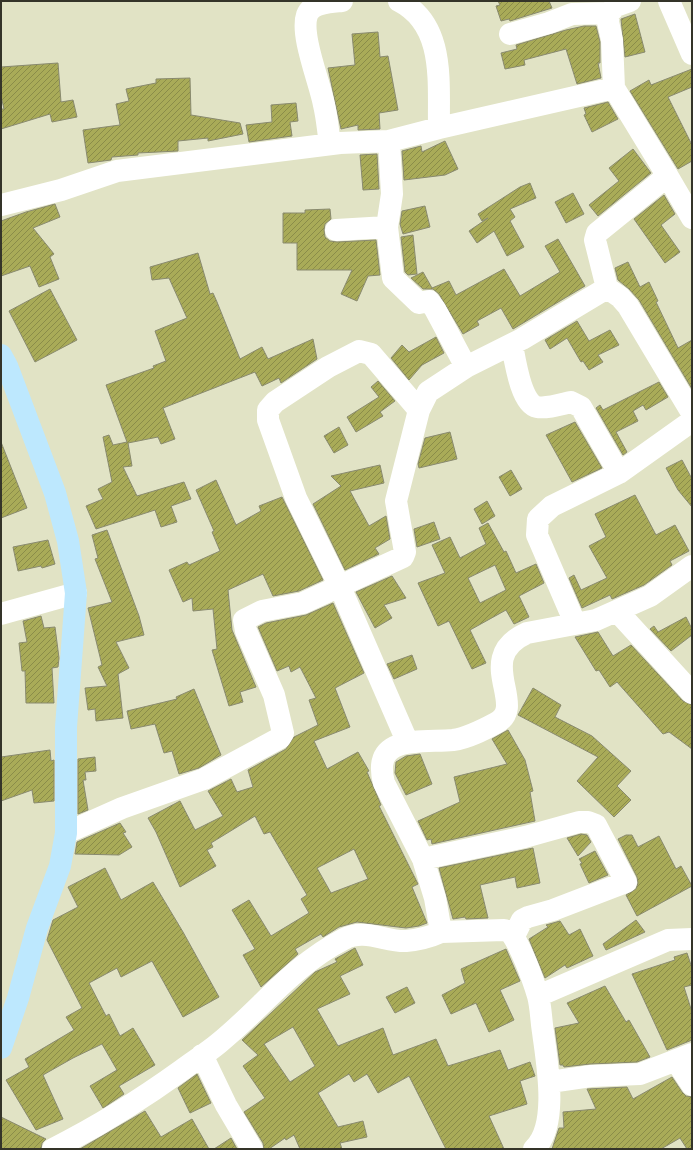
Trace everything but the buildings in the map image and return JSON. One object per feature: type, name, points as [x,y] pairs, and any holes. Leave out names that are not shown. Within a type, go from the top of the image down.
[{"type":"main road","points":[[1,355],[7,366],[55,493],[68,541],[76,593],[66,727],[66,833],[60,866],[37,928],[18,998],[1,1048]]},
{"type":"street","points":[[330,144],[324,103],[307,39],[307,15],[312,8],[323,3],[342,1]]},
{"type":"street","points":[[399,1],[412,11],[427,27],[437,52],[439,128]]},
{"type":"street","points":[[629,1],[616,6],[609,13],[608,22],[612,40],[614,88],[692,218]]},
{"type":"street","points":[[670,1],[692,54]]},
{"type":"street","points":[[510,34],[549,23],[572,14],[609,13]]},
{"type":"street","points":[[1,205],[61,190],[117,171],[330,144],[389,141],[614,88]]},
{"type":"street","points":[[389,141],[392,194],[387,227],[393,278],[419,303],[429,301],[435,309],[466,367]]},
{"type":"street","points":[[667,175],[597,232],[595,240],[607,288],[620,297],[628,306],[692,413]]},
{"type":"street","points":[[336,230],[387,227]]},
{"type":"street","points":[[66,833],[122,808],[204,779],[280,738],[283,733],[274,696],[246,631],[244,620],[262,611],[303,603],[402,557],[405,552],[396,501],[419,410],[428,392],[466,367],[512,345],[607,288]]},
{"type":"street","points":[[512,345],[522,390],[532,406],[539,408],[571,402],[581,407],[619,473]]},
{"type":"street","points":[[407,742],[340,587],[296,498],[268,420],[268,410],[275,402],[328,367],[359,351],[371,354],[419,410]]},
{"type":"street","points":[[575,623],[538,535],[538,519],[552,506],[619,473],[692,421]]},
{"type":"street","points":[[441,932],[435,898],[424,859],[384,783],[381,771],[383,760],[396,746],[407,742],[454,740],[476,733],[498,722],[505,714],[508,703],[501,667],[503,655],[508,646],[516,638],[527,633],[596,620],[650,596],[692,566]]},
{"type":"street","points":[[1,614],[76,593]]},
{"type":"street","points":[[617,611],[692,694]]},
{"type":"street","points":[[424,859],[525,837],[579,822],[588,822],[596,825],[626,882],[553,910],[528,917],[522,920],[514,936]]},
{"type":"street","points":[[53,1149],[87,1132],[134,1105],[219,1043],[287,978],[327,948],[346,937],[368,934],[405,941],[430,937],[441,932],[504,930],[510,932],[514,936],[538,996],[550,1082],[546,1128],[541,1142],[534,1149]]},
{"type":"street","points":[[538,996],[668,940],[692,939]]},
{"type":"street","points":[[202,1055],[226,1105],[252,1149]]},
{"type":"street","points":[[550,1082],[591,1076],[632,1076],[684,1057],[692,1085]]}]
